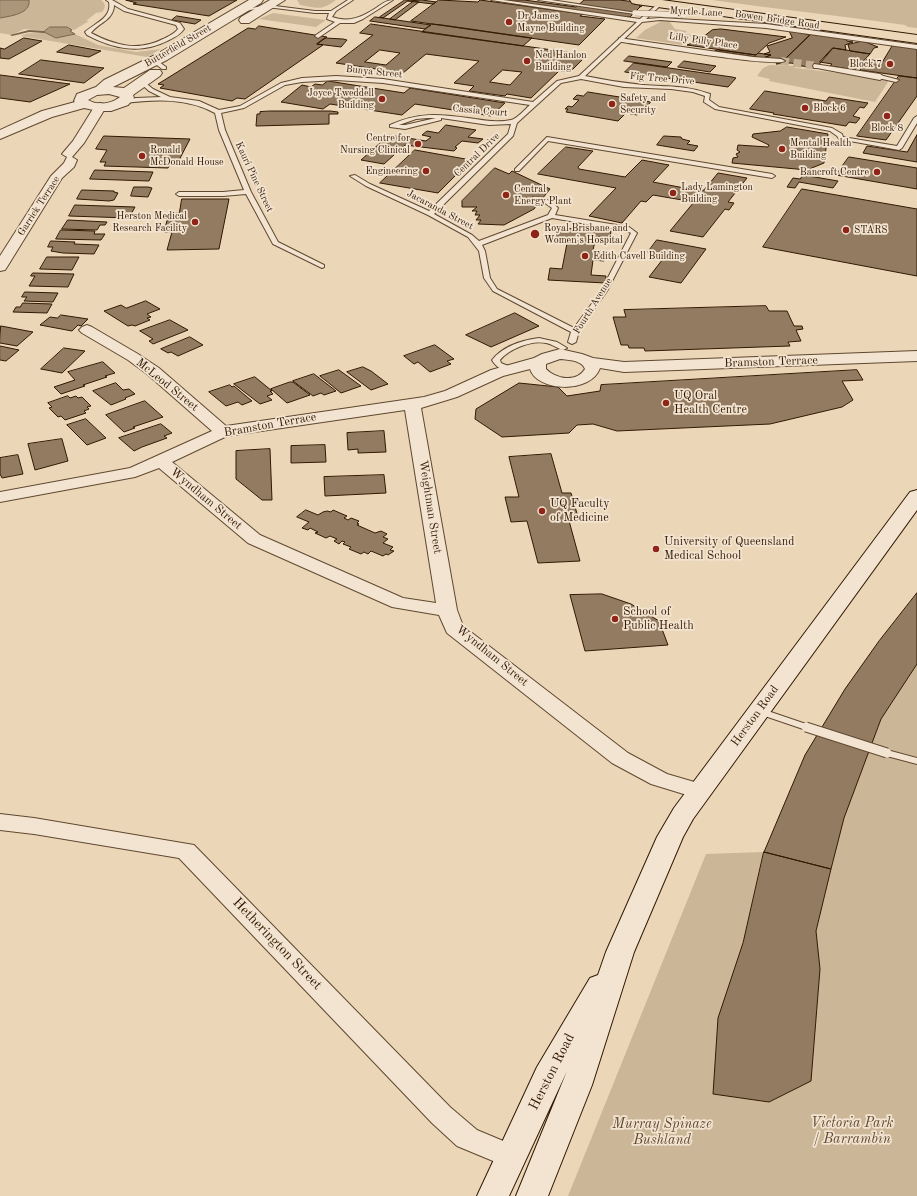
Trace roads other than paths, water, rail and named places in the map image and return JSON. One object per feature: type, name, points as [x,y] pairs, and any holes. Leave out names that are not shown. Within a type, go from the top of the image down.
[{"type":"highway","name":"Bowen Bridge Road","points":[[636,0],[661,2],[917,39]]},
{"type":"highway","name":"Bowen Bridge Road","points":[[686,0],[917,33]]},
{"type":"street","name":"Butterfield Street","points":[[125,97],[159,65],[238,11],[269,5]]},
{"type":"street","name":"Butterfield Street","points":[[83,102],[86,94],[99,90],[109,83],[159,65],[269,5]]},
{"type":"street","name":"Lilly Pilly Place","points":[[622,40],[753,59],[781,61]]},
{"type":"street","points":[[817,66],[880,77]]},
{"type":"street","points":[[0,135],[47,114],[83,102],[100,107],[117,104],[125,97],[114,90],[99,90]]},
{"type":"street","name":"Garrick Terrace","points":[[0,267],[57,176],[70,164],[69,157],[100,107]]},
{"type":"street","name":"McLeod Street","points":[[87,330],[133,357],[153,371],[223,432]]},
{"type":"street","points":[[557,352],[570,354],[588,365]]},
{"type":"street","name":"Bramston Terrace","points":[[557,352],[550,379],[568,382],[577,380],[588,365],[624,367],[917,356]]},
{"type":"street","name":"Bramston Terrace","points":[[0,497],[129,473],[160,461],[207,438],[223,432],[426,402],[451,394],[503,372],[557,352]]},
{"type":"street","name":"Fourth Avenue","points":[[557,352],[588,365]]},
{"type":"street","name":"Weightman Street","points":[[412,404],[447,610]]},
{"type":"street","name":"Wyndham Street","points":[[160,461],[174,471],[254,539],[399,603],[447,610],[454,628],[620,758],[660,779],[700,791]]},
{"type":"street","name":"Herston Road","points":[[532,1196],[578,1085],[620,952],[670,837],[683,814],[917,496]]},
{"type":"street","name":"Hetherington Street","points":[[0,822],[34,826],[186,851],[441,1115],[467,1138],[510,1156]]},
{"type":"street","name":"Herston Road","points":[[493,1196],[510,1156],[558,1056],[620,952]]},
{"type":"lane","points":[[329,18],[332,12],[351,0]]},
{"type":"lane","points":[[269,5],[340,21],[360,20],[391,0]]},
{"type":"lane","name":"Myrtle Lane","points":[[493,0],[642,21],[660,19],[766,26],[917,47]]},
{"type":"lane","points":[[540,0],[635,13],[761,21],[917,43]]},
{"type":"lane","points":[[571,0],[683,15]]},
{"type":"lane","points":[[109,1],[123,9],[178,24],[182,29],[159,44],[151,47],[136,48],[106,43],[88,32],[110,14],[112,8],[109,1]]},
{"type":"lane","points":[[581,77],[661,2]]},
{"type":"lane","points":[[269,5],[319,12],[332,12]]},
{"type":"lane","points":[[269,5],[290,8]]},
{"type":"lane","points":[[318,36],[340,21]]},
{"type":"lane","name":"Central Drive","points":[[430,214],[511,135],[514,122],[559,82],[581,77]]},
{"type":"lane","name":"Fig Tree Drive","points":[[581,77],[624,85],[671,87],[694,90],[708,95],[706,101],[717,108],[832,130],[840,135],[841,138],[899,148],[917,118]]},
{"type":"lane","points":[[880,77],[896,80]]},
{"type":"lane","name":"Bunya Street","points":[[218,112],[242,107],[283,84],[302,80],[329,78],[361,78],[535,104]]},
{"type":"lane","points":[[142,82],[149,90],[174,99],[208,106],[218,112]]},
{"type":"lane","points":[[125,97],[174,99]]},
{"type":"lane","name":"Kauri Pine Street","points":[[218,112],[222,130],[248,192],[275,243],[322,266]]},
{"type":"lane","name":"Cassia Court","points":[[445,117],[405,127],[392,126],[411,117],[437,115],[491,123],[514,122]]},
{"type":"lane","points":[[517,170],[547,139],[772,176]]},
{"type":"lane","name":"Jacaranda Street","points":[[353,176],[368,185],[430,214],[470,236],[478,244],[482,251],[487,278],[495,290],[557,352]]},
{"type":"lane","points":[[180,194],[223,194],[248,192]]},
{"type":"lane","points":[[478,244],[551,216],[555,208],[544,200],[535,198]]},
{"type":"lane","name":"Fourth Avenue","points":[[551,216],[629,229],[634,233],[604,291],[557,352]]},
{"type":"lane","points":[[503,372],[496,360],[498,356],[533,340],[548,340],[557,352]]},
{"type":"lane","points":[[758,711],[887,753],[917,761]]},
{"type":"waterway","points":[[12,35],[29,31],[44,32]]},
{"type":"tunnel","points":[[781,61],[817,66]]},
{"type":"place","name":"Dr James Mayne Building","points":[[509,22]]},
{"type":"place","name":"Ned Hanlon Building","points":[[527,61]]},
{"type":"place","name":"Block 7","points":[[890,64]]},
{"type":"place","name":"Joyce Tweddell Building","points":[[382,99]]},
{"type":"place","name":"Safety and Security","points":[[612,104]]},
{"type":"place","name":"Block 6","points":[[805,108]]},
{"type":"place","name":"Block 8","points":[[887,116]]},
{"type":"place","name":"Centre for Nursing Clinical","points":[[418,144]]},
{"type":"place","name":"Mental Health Building","points":[[782,149]]},
{"type":"place","name":"Ronald McDonald House","points":[[142,156]]},
{"type":"place","name":"Engineering","points":[[426,171]]},
{"type":"place","name":"Bancroft Centre","points":[[877,172]]},
{"type":"place","name":"Lady Lamington Building","points":[[673,193]]},
{"type":"place","name":"Central Energy Plant","points":[[506,195]]},
{"type":"place","name":"Herston Medical Research Facility","points":[[195,222]]},
{"type":"place","name":"STARS","points":[[846,230]]},
{"type":"place","name":"Royal Brisbane and Women’s Hospital","points":[[535,234]]},
{"type":"place","name":"Edith Cavell Building","points":[[585,256]]},
{"type":"place","name":"UQ Oral Health Centre","points":[[666,403]]},
{"type":"place","name":"UQ Faculty of Medicine","points":[[542,511]]},
{"type":"place","name":"University of Queensland Medical School","points":[[656,549]]},
{"type":"place","name":"School of Public Health","points":[[615,619]]},
{"type":"park label","name":"Murray Spinaze Bushland","points":[[662,1132]]},
{"type":"park label","name":"Victoria Park / Barrambin","points":[[852,1132]]}]
